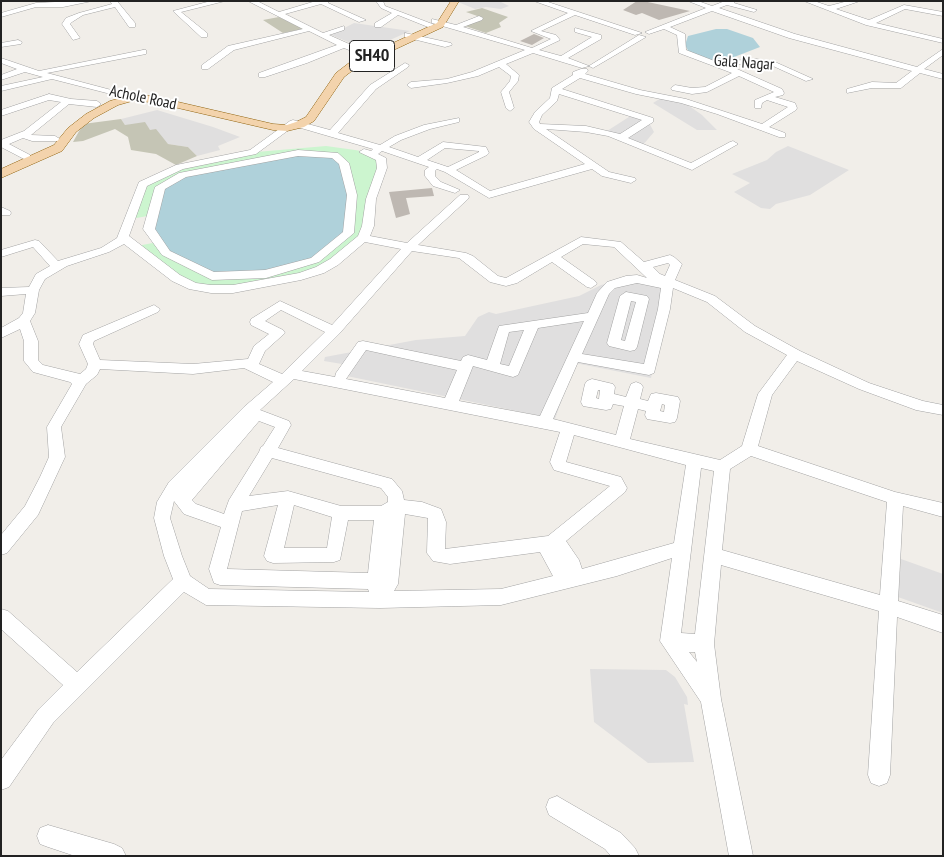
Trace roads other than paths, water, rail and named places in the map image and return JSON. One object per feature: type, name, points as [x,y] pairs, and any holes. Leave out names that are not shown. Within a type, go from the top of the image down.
[{"type":"main road","name":"SH40","points":[[294,125],[310,118],[340,75],[370,55],[436,23],[450,1]]},
{"type":"main road","points":[[436,23],[455,1]]},
{"type":"main road","points":[[1,168],[47,147],[63,129],[97,104],[127,95]]},
{"type":"main road","points":[[1,174],[58,148],[72,130],[90,116],[127,95]]},
{"type":"main road","name":"Achole Road","points":[[127,95],[273,127],[294,125]]},
{"type":"street","points":[[1,15],[44,1]]},
{"type":"street","points":[[36,5],[63,5],[89,1]]},
{"type":"street","points":[[204,35],[176,11],[222,1]]},
{"type":"street","points":[[251,1],[344,45],[370,55]]},
{"type":"street","points":[[379,1],[380,6],[397,12],[457,27],[588,68]]},
{"type":"street","points":[[537,1],[643,34]]},
{"type":"street","points":[[691,1],[792,36],[923,70],[943,78]]},
{"type":"street","points":[[808,1],[869,23],[943,42]]},
{"type":"street","points":[[831,8],[857,1]]},
{"type":"street","points":[[278,14],[322,2],[362,20]]},
{"type":"street","points":[[631,180],[606,174],[537,128],[534,118],[554,99],[555,90],[576,74],[643,34],[730,2],[754,10]]},
{"type":"street","points":[[76,38],[66,24],[68,20],[115,3],[132,25]]},
{"type":"street","points":[[869,23],[904,8],[943,14]]},
{"type":"street","points":[[378,25],[397,12]]},
{"type":"street","points":[[526,35],[574,12]]},
{"type":"street","points":[[892,12],[924,19]]},
{"type":"street","points":[[457,27],[479,18]]},
{"type":"street","name":"Gala Nagar","points":[[665,27],[681,34],[682,51],[689,55],[716,64],[756,61],[775,64],[810,79]]},
{"type":"street","points":[[323,35],[341,28]]},
{"type":"street","points":[[205,67],[231,48],[310,29]]},
{"type":"street","points":[[562,59],[598,39],[595,35],[578,30]]},
{"type":"street","points":[[411,86],[447,81],[475,74],[556,40],[534,31]]},
{"type":"street","points":[[1,33],[8,39]]},
{"type":"street","points":[[411,36],[448,45]]},
{"type":"street","points":[[508,43],[517,39]]},
{"type":"street","points":[[1,45],[18,42]]},
{"type":"street","points":[[262,75],[304,62],[344,45]]},
{"type":"street","points":[[923,70],[943,51]]},
{"type":"street","points":[[36,72],[143,52]]},
{"type":"street","points":[[850,91],[872,85],[898,86],[943,57]]},
{"type":"street","name":"Achole Road","points":[[1,60],[24,69],[127,95]]},
{"type":"street","points":[[501,64],[515,75],[514,81],[505,92],[510,108]]},
{"type":"street","points":[[716,64],[776,89],[780,93],[766,96],[758,102],[758,106]]},
{"type":"street","points":[[332,134],[373,87],[405,65]]},
{"type":"street","points":[[1,78],[24,69]]},
{"type":"street","points":[[675,88],[692,91],[707,89],[739,73]]},
{"type":"street","points":[[576,74],[639,92],[683,101],[782,135]]},
{"type":"street","points":[[1,89],[55,76]]},
{"type":"street","points":[[555,90],[649,120],[619,134]]},
{"type":"street","points":[[762,128],[793,108],[766,96]]},
{"type":"street","points":[[1,113],[44,97],[97,104]]},
{"type":"street","points":[[2,143],[23,135],[68,101]]},
{"type":"street","points":[[619,134],[631,118],[630,114]]},
{"type":"street","points":[[377,151],[398,138],[427,127],[456,120]]},
{"type":"street","points":[[124,238],[176,278],[202,288],[232,289],[302,276],[320,270],[334,262],[363,238],[370,213],[371,199],[382,168],[381,158],[377,151],[332,134],[294,125],[253,152]]},
{"type":"street","points":[[537,128],[547,126],[619,134],[692,167],[733,144]]},
{"type":"street","points":[[23,135],[55,139]]},
{"type":"street","points":[[2,143],[27,157]]},
{"type":"street","points":[[420,160],[443,145],[483,149],[484,153],[449,170]]},
{"type":"street","points":[[1,334],[24,321],[29,313],[33,290],[40,277],[57,267],[105,250],[124,238],[143,184],[180,166],[253,152],[326,146],[350,148],[377,151],[420,160],[449,170],[490,195],[594,166]]},
{"type":"street","points":[[298,153],[335,156],[344,163],[352,195],[348,233],[315,260],[266,274],[212,276],[166,254],[149,229],[160,187],[173,180],[183,175],[298,153]]},
{"type":"street","points":[[436,166],[430,170],[430,176],[438,184],[459,193],[334,332],[254,413],[176,486],[165,502],[162,518],[173,556],[183,581],[206,597],[380,600],[501,597],[572,580],[682,548]]},
{"type":"street","points":[[159,175],[173,180]]},
{"type":"street","points":[[350,214],[370,213]]},
{"type":"street","points":[[363,238],[469,258],[494,279],[506,282],[581,240],[617,244],[650,275],[670,278],[694,293],[711,299],[750,329],[795,354],[864,386],[921,406],[943,410]]},
{"type":"street","points":[[1,254],[35,243],[57,267]]},
{"type":"street","points":[[552,256],[591,284]]},
{"type":"street","points":[[544,422],[603,293],[618,281],[637,279],[666,286],[664,308],[649,370],[574,357]]},
{"type":"street","points":[[1,292],[33,290]]},
{"type":"street","points":[[252,364],[259,349],[278,333],[256,322],[280,305],[334,332]]},
{"type":"street","points":[[1,548],[32,510],[40,491],[48,480],[57,457],[54,428],[78,383],[92,372],[95,364],[86,344],[88,338],[154,309]]},
{"type":"street","points":[[492,366],[504,329],[591,320],[616,329]]},
{"type":"street","points":[[24,321],[31,341],[31,360],[38,369],[75,378],[78,383]]},
{"type":"street","points":[[450,404],[468,360],[513,372],[533,325]]},
{"type":"street","points":[[341,376],[363,345],[465,367]]},
{"type":"street","points":[[95,364],[193,369],[252,364],[288,378],[450,404],[544,422],[694,461],[722,466],[749,448],[765,394],[795,354]]},
{"type":"street","points":[[622,442],[636,387]]},
{"type":"street","points":[[606,398],[654,407]]},
{"type":"street","points":[[254,413],[284,425],[266,451],[235,504],[218,569],[220,577],[358,582],[377,580]]},
{"type":"street","points":[[229,523],[190,509],[182,500],[254,413]]},
{"type":"street","points":[[552,543],[619,488],[615,481],[560,466],[558,462],[569,428]]},
{"type":"street","points":[[749,448],[895,498],[943,510]]},
{"type":"street","points":[[266,451],[386,483],[396,496],[389,510],[377,580],[380,600]]},
{"type":"street","points":[[694,461],[670,641],[711,699]]},
{"type":"street","points":[[722,466],[704,644],[711,699],[741,856]]},
{"type":"street","points":[[235,504],[288,497],[342,513],[422,509],[435,514],[438,522],[436,553],[439,556],[460,556],[552,543],[562,547],[574,565],[572,580]]},
{"type":"street","points":[[288,497],[273,556],[334,555],[342,513]]},
{"type":"street","points":[[879,775],[895,498]]},
{"type":"street","points":[[380,600],[390,584],[397,517],[389,510]]},
{"type":"street","points":[[713,555],[889,606],[943,624]]},
{"type":"street","points":[[1,779],[46,716],[76,684],[183,581]]},
{"type":"street","points":[[1,617],[76,684]]},
{"type":"street","points":[[670,641],[704,644]]},
{"type":"street","points":[[557,807],[613,841],[627,856]]},
{"type":"street","points":[[48,836],[114,856]]},
{"type":"water","points":[[716,29],[727,29],[753,38],[760,47],[729,59],[713,61],[690,54],[685,45],[688,36]]},
{"type":"water","points":[[298,153],[335,156],[344,163],[352,195],[348,233],[315,260],[266,274],[212,276],[166,253],[149,229],[160,187],[183,175]]}]
